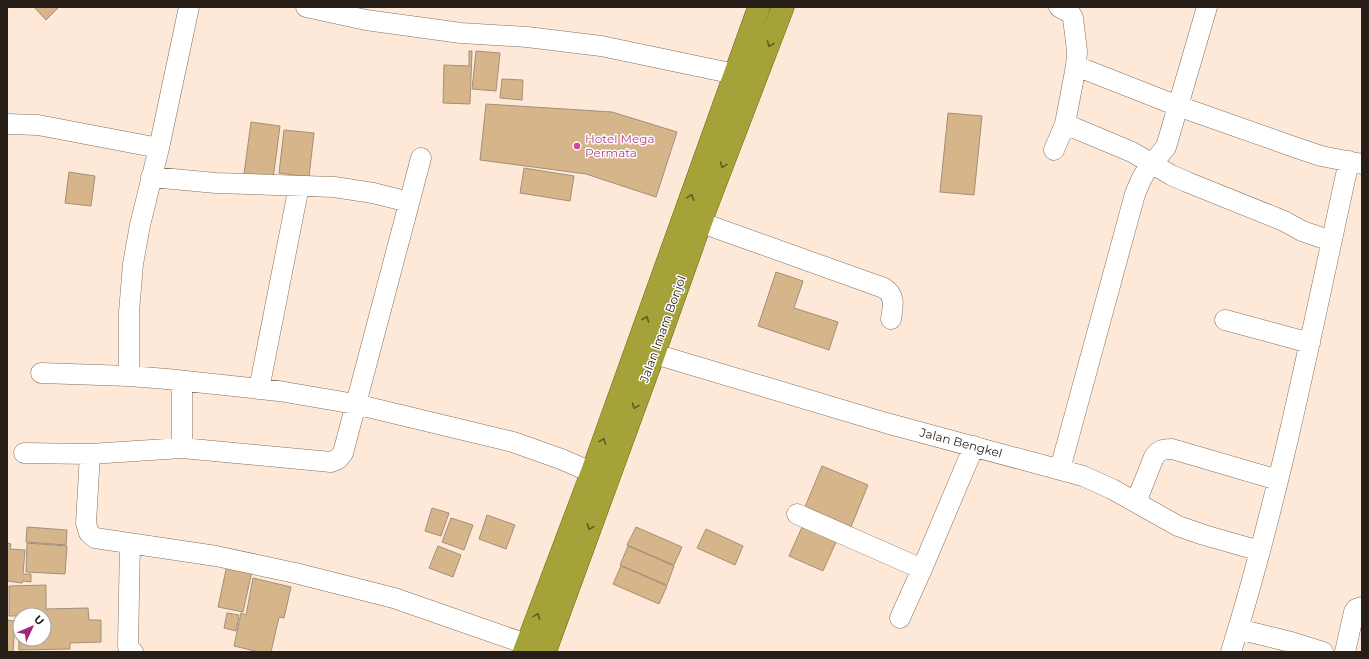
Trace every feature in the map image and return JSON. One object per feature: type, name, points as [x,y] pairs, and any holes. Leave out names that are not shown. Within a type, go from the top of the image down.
[{"type":"highway","name":"Jalan Imam Bonjol","points":[[725,132],[735,74],[760,7]]},
{"type":"highway","name":"Jalan Imam Bonjol","points":[[531,649],[600,476],[725,132],[754,84],[783,7]]},
{"type":"highway","points":[[735,74],[754,84]]},
{"type":"street","points":[[129,376],[129,312],[133,264],[140,225],[159,148],[189,7]]},
{"type":"street","points":[[306,7],[366,20],[460,33],[527,37],[601,46],[735,74]]},
{"type":"street","points":[[1054,150],[1065,124],[1076,66],[1077,51],[1073,18],[1070,14],[1059,7]]},
{"type":"street","points":[[1060,469],[1140,180],[1151,164],[1166,147],[1207,7]]},
{"type":"street","points":[[1076,66],[1178,106],[1321,156],[1355,162],[1331,242],[1310,343],[1278,480],[1260,551],[1231,652]]},
{"type":"street","points":[[7,124],[38,125],[159,148]]},
{"type":"street","points":[[1065,124],[1132,152],[1172,175],[1331,242]]},
{"type":"street","points":[[24,453],[90,454],[182,448],[331,462],[335,461],[343,453],[421,158]]},
{"type":"street","points":[[151,177],[216,183],[334,187],[373,193],[409,202]]},
{"type":"street","points":[[259,389],[299,186]]},
{"type":"street","points":[[692,220],[884,288],[889,291],[892,297],[893,302],[891,319]]},
{"type":"street","points":[[1225,320],[1310,343]]},
{"type":"street","name":"Jalan Bengkel","points":[[645,351],[886,423],[1083,476],[1112,489],[1178,526],[1260,551]]},
{"type":"street","points":[[41,373],[129,376],[182,381],[279,391],[355,404],[513,442],[600,476]]},
{"type":"street","points":[[182,381],[182,448]]},
{"type":"street","points":[[900,618],[974,446]]},
{"type":"street","points":[[1136,502],[1154,457],[1157,453],[1165,449],[1172,449],[1278,480]]},
{"type":"street","points":[[90,454],[86,523],[89,533],[95,538],[216,556],[394,598],[531,649]]},
{"type":"street","points":[[797,514],[922,569]]},
{"type":"street","points":[[130,543],[128,646],[130,651],[133,652]]},
{"type":"street","points":[[1345,652],[1354,612],[1362,606]]},
{"type":"street","points":[[1238,629],[1291,642],[1323,652]]},
{"type":"building","points":[[34,7],[59,7],[46,20]]},
{"type":"building","points":[[469,51],[472,51],[470,104],[443,103],[444,65],[469,66]]},
{"type":"building","points":[[476,51],[500,53],[496,91],[472,89]]},
{"type":"building","points":[[502,79],[523,80],[522,100],[500,98]]},
{"type":"building","name":"Hotel Mega Permata","points":[[486,104],[612,112],[677,132],[656,197],[586,174],[480,160]]},
{"type":"building","points":[[948,113],[982,116],[974,195],[940,192]]},
{"type":"building","points":[[251,122],[280,126],[273,179],[244,174]]},
{"type":"building","points":[[284,130],[314,133],[309,177],[279,173]]},
{"type":"building","points":[[524,168],[574,176],[570,201],[520,193]]},
{"type":"building","points":[[69,172],[95,176],[91,206],[65,203]]},
{"type":"building","points":[[776,272],[803,281],[794,308],[838,322],[829,350],[758,326]]},
{"type":"building","points":[[822,466],[868,485],[851,527],[805,507]]},
{"type":"building","points":[[432,508],[449,513],[441,536],[425,531]]},
{"type":"building","points":[[487,515],[515,525],[506,549],[479,539]]},
{"type":"building","points":[[451,518],[473,525],[464,550],[442,542]]},
{"type":"building","points":[[803,525],[837,540],[823,571],[789,556]]},
{"type":"building","points":[[27,527],[67,530],[66,545],[26,542]]},
{"type":"building","points":[[636,527],[682,547],[674,565],[627,545]]},
{"type":"building","points":[[706,529],[743,546],[735,565],[697,548]]},
{"type":"building","points":[[7,543],[11,544],[10,549],[25,550],[23,574],[31,574],[31,582],[23,581],[22,583],[7,581]]},
{"type":"building","points":[[27,543],[67,546],[65,574],[26,572]]},
{"type":"building","points":[[438,546],[461,555],[453,577],[429,568]]},
{"type":"building","points":[[628,546],[674,566],[667,585],[620,565]]},
{"type":"building","points":[[227,565],[252,571],[243,612],[218,607]]},
{"type":"building","points":[[621,566],[667,586],[659,604],[613,584]]},
{"type":"building","points":[[253,578],[291,587],[284,618],[279,617],[271,652],[259,652],[234,646],[241,613],[246,615]]},
{"type":"building","points":[[46,585],[46,607],[12,607],[12,616],[9,616],[9,586]]},
{"type":"building","points":[[88,608],[89,620],[101,620],[101,642],[70,643],[70,649],[19,650],[19,647],[52,647],[52,609]]},
{"type":"building","points":[[227,613],[239,615],[236,631],[224,628]]},
{"type":"building","points":[[7,620],[12,621],[12,647],[13,647],[13,652],[7,652]]},
{"type":"place","name":"Hotel Mega Permata","points":[[577,146]]}]
